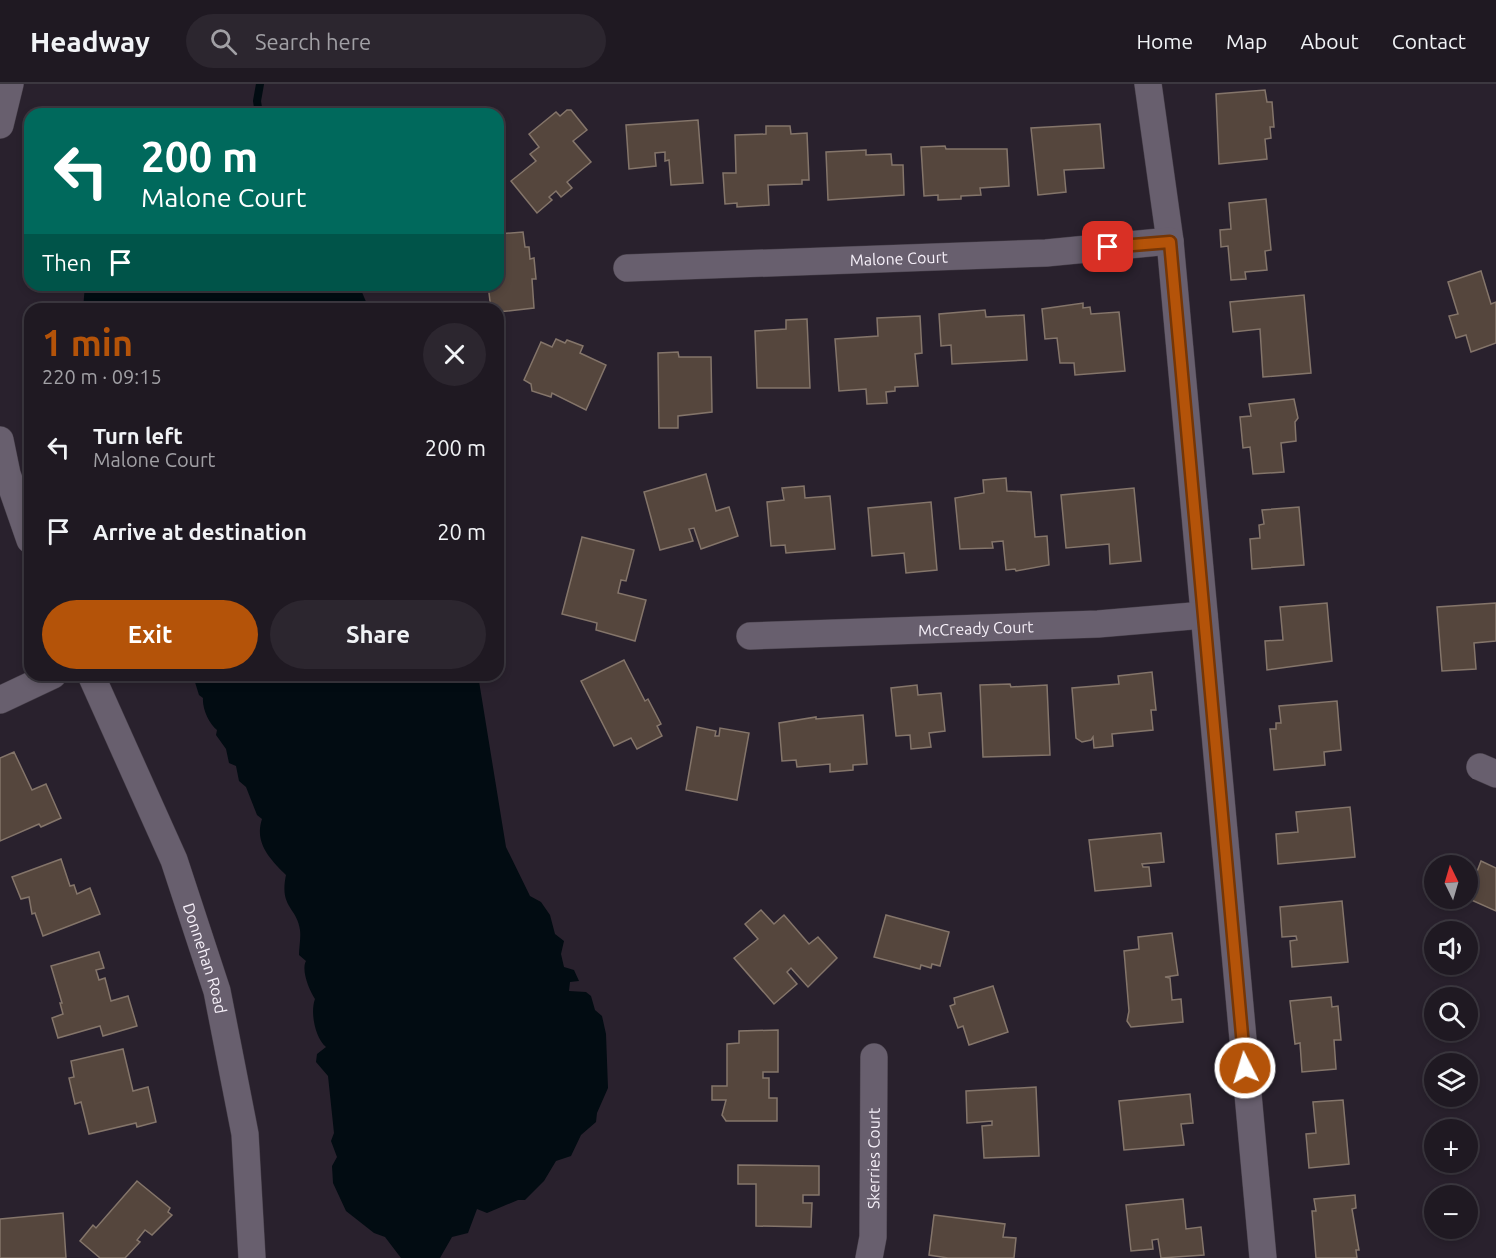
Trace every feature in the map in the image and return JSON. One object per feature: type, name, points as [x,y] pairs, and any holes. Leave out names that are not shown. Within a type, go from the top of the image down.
[{"type":"street","points":[[0,125],[10,84]]},
{"type":"street","points":[[1148,84],[1170,242],[1263,1258]]},
{"type":"street","name":"Malone Court","points":[[627,268],[1046,253],[1170,242]]},
{"type":"street","points":[[0,440],[7,474],[24,523]]},
{"type":"street","name":"McCready Court","points":[[750,636],[1098,624],[1204,615]]},
{"type":"street","points":[[0,700],[40,681]]},
{"type":"street","name":"Donnehan Road","points":[[94,681],[174,860],[217,991],[245,1134],[252,1258]]},
{"type":"street","name":"Skerries Court","points":[[869,1258],[873,1237],[874,1057]]},
{"type":"shaded area","points":[[84,291],[362,291],[366,303],[84,303]]},
{"type":"shaded area","points":[[195,681],[479,681],[506,847],[530,896],[541,902],[550,915],[555,934],[564,941],[561,954],[564,967],[574,970],[579,981],[570,982],[569,991],[586,992],[591,996],[595,1010],[602,1016],[606,1034],[608,1088],[597,1113],[596,1122],[581,1135],[571,1156],[556,1161],[544,1181],[525,1200],[518,1200],[487,1213],[477,1209],[468,1233],[452,1237],[440,1258],[401,1258],[385,1237],[374,1233],[346,1211],[333,1183],[332,1166],[337,1157],[331,1141],[334,1133],[328,1076],[316,1062],[317,1054],[326,1047],[319,1038],[314,1024],[315,999],[305,975],[306,961],[299,955],[300,930],[285,894],[286,875],[265,850],[260,836],[262,819],[257,815],[246,787],[239,781],[236,766],[229,763],[226,749],[216,735],[217,730],[211,724],[203,698],[199,695]]},
{"type":"building","points":[[1265,90],[1267,102],[1272,102],[1274,127],[1270,127],[1271,138],[1265,139],[1267,159],[1219,164],[1216,94]]},
{"type":"building","points":[[567,110],[571,110],[587,130],[573,141],[591,162],[567,182],[572,188],[561,197],[556,191],[549,197],[552,200],[537,213],[511,181],[536,161],[530,154],[539,147],[529,134],[556,112],[560,116]]},
{"type":"building","points":[[698,120],[703,183],[671,185],[669,160],[665,161],[665,152],[655,153],[656,166],[629,169],[626,125]]},
{"type":"building","points":[[1100,124],[1104,168],[1064,170],[1066,192],[1038,195],[1031,128]]},
{"type":"building","points":[[766,126],[790,126],[791,134],[807,133],[809,180],[802,180],[802,184],[768,185],[769,205],[737,207],[737,203],[725,204],[723,173],[736,173],[735,135],[766,134]]},
{"type":"building","points":[[945,146],[946,149],[1007,149],[1009,186],[980,188],[981,195],[961,196],[961,199],[938,200],[938,195],[924,196],[921,147]]},
{"type":"building","points":[[866,150],[866,155],[891,154],[892,165],[903,165],[904,195],[828,200],[826,152]]},
{"type":"building","points":[[1266,199],[1271,250],[1265,251],[1267,270],[1245,272],[1246,279],[1231,280],[1228,246],[1221,247],[1220,230],[1231,229],[1229,203]]},
{"type":"building","points":[[523,232],[525,247],[529,247],[530,259],[534,258],[536,279],[532,279],[534,308],[504,311],[504,303],[490,303],[489,291],[504,291],[504,234]]},
{"type":"building","points":[[1481,271],[1491,304],[1496,302],[1496,343],[1471,352],[1466,335],[1456,338],[1449,316],[1458,314],[1448,282]]},
{"type":"building","points":[[1304,295],[1311,373],[1263,377],[1260,329],[1233,332],[1230,302]]},
{"type":"building","points":[[1083,303],[1083,308],[1090,307],[1091,314],[1119,312],[1125,371],[1075,375],[1074,363],[1060,363],[1057,338],[1045,339],[1042,309]]},
{"type":"building","points":[[985,310],[986,317],[1024,315],[1027,360],[952,364],[951,345],[941,346],[939,314]]},
{"type":"building","points":[[920,316],[922,353],[915,354],[918,386],[895,387],[895,391],[886,392],[887,403],[867,404],[866,389],[839,391],[835,339],[878,336],[877,318]]},
{"type":"building","points":[[807,319],[810,388],[757,388],[755,331],[786,329],[786,320]]},
{"type":"building","points":[[556,339],[583,346],[580,353],[606,365],[586,410],[552,393],[551,397],[532,391],[531,384],[524,380],[541,342],[552,347]]},
{"type":"building","points":[[678,352],[679,357],[711,357],[712,412],[678,416],[678,428],[659,428],[658,353]]},
{"type":"building","points":[[1294,399],[1298,418],[1295,422],[1296,441],[1281,443],[1284,472],[1253,474],[1250,447],[1243,448],[1240,417],[1251,416],[1249,404]]},
{"type":"building","points":[[706,474],[716,511],[729,507],[738,536],[701,549],[694,528],[689,529],[693,541],[660,550],[644,492]]},
{"type":"building","points":[[1006,478],[1007,491],[1031,492],[1035,537],[1047,536],[1049,565],[1016,571],[1015,569],[1006,570],[1003,541],[992,542],[993,548],[960,549],[955,498],[984,493],[983,480]]},
{"type":"building","points":[[804,486],[805,498],[830,496],[835,549],[786,553],[785,545],[771,546],[767,502],[784,500],[782,488]]},
{"type":"building","points":[[1134,488],[1141,561],[1110,564],[1109,544],[1066,548],[1061,495]]},
{"type":"building","points":[[931,502],[937,570],[906,573],[904,553],[872,556],[868,508]]},
{"type":"building","points":[[1299,507],[1304,565],[1252,569],[1250,539],[1260,538],[1259,525],[1264,524],[1262,510]]},
{"type":"building","points":[[582,537],[634,550],[626,581],[621,580],[618,593],[646,600],[635,641],[596,630],[597,623],[562,614]]},
{"type":"building","points":[[1327,603],[1332,661],[1267,670],[1265,641],[1283,640],[1280,607]]},
{"type":"building","points":[[1496,603],[1496,641],[1474,643],[1476,669],[1442,671],[1437,607]]},
{"type":"building","points":[[624,660],[645,701],[648,699],[661,724],[657,726],[662,736],[637,749],[631,738],[614,746],[581,681]]},
{"type":"building","points":[[1152,672],[1156,710],[1151,710],[1153,730],[1112,734],[1113,746],[1094,748],[1093,737],[1091,740],[1082,742],[1076,738],[1072,688],[1119,684],[1118,676]]},
{"type":"building","points":[[1010,684],[1011,687],[1047,685],[1050,755],[983,757],[980,685]]},
{"type":"building","points":[[917,685],[918,695],[941,693],[945,731],[929,733],[931,747],[911,749],[910,735],[896,736],[891,688]]},
{"type":"building","points":[[1337,701],[1341,750],[1324,752],[1325,765],[1274,770],[1270,729],[1276,729],[1276,723],[1281,723],[1279,706]]},
{"type":"building","points":[[863,715],[867,764],[853,765],[853,770],[830,772],[830,764],[797,767],[796,760],[782,761],[779,723],[816,717],[816,719]]},
{"type":"building","points":[[697,727],[716,731],[715,736],[719,736],[720,728],[749,733],[737,800],[686,790]]},
{"type":"building","points":[[14,752],[32,790],[46,784],[61,818],[41,827],[39,824],[0,841],[0,758]]},
{"type":"building","points":[[1350,807],[1355,857],[1278,864],[1276,834],[1298,832],[1296,812]]},
{"type":"building","points":[[1161,833],[1164,862],[1142,864],[1143,867],[1149,867],[1151,886],[1095,891],[1089,840]]},
{"type":"building","points":[[61,859],[70,886],[74,885],[77,894],[90,888],[100,914],[43,936],[35,913],[32,914],[29,897],[21,899],[12,877]]},
{"type":"building","points":[[1481,861],[1496,868],[1496,911],[1478,903],[1478,869]]},
{"type":"building","points":[[1342,901],[1348,962],[1292,967],[1290,941],[1297,940],[1296,936],[1282,937],[1280,907]]},
{"type":"building","points":[[761,910],[774,924],[784,915],[809,944],[818,937],[837,958],[808,987],[791,968],[787,972],[797,984],[774,1004],[734,958],[758,939],[745,924]]},
{"type":"building","points":[[886,915],[949,932],[940,966],[932,964],[931,968],[921,965],[920,969],[874,957]]},
{"type":"building","points":[[1172,933],[1178,975],[1165,977],[1170,978],[1172,1000],[1181,999],[1183,1022],[1131,1027],[1127,1021],[1129,1011],[1124,951],[1139,949],[1138,937]]},
{"type":"building","points":[[99,952],[104,968],[96,970],[99,980],[105,978],[111,1001],[128,996],[137,1026],[103,1036],[100,1026],[58,1038],[52,1018],[63,1014],[60,1003],[62,1003],[51,966]]},
{"type":"building","points":[[993,986],[1008,1032],[969,1045],[963,1026],[958,1028],[950,1006],[955,1004],[954,998]]},
{"type":"building","points":[[1331,997],[1332,1007],[1338,1006],[1341,1040],[1334,1040],[1336,1069],[1302,1072],[1300,1043],[1295,1044],[1290,1001]]},
{"type":"building","points":[[778,1030],[778,1072],[763,1072],[763,1078],[769,1078],[769,1098],[777,1098],[777,1121],[726,1121],[722,1115],[726,1100],[712,1100],[712,1086],[727,1086],[727,1044],[739,1043],[739,1031]]},
{"type":"building","points":[[123,1049],[133,1091],[148,1087],[156,1122],[137,1127],[136,1123],[89,1134],[81,1102],[75,1104],[69,1078],[74,1077],[71,1061]]},
{"type":"building","points":[[1036,1087],[1039,1156],[984,1158],[982,1126],[992,1125],[992,1121],[967,1123],[966,1091]]},
{"type":"building","points":[[1190,1094],[1193,1123],[1181,1124],[1184,1145],[1124,1150],[1119,1101]]},
{"type":"building","points":[[1343,1100],[1349,1164],[1309,1168],[1306,1134],[1316,1133],[1313,1102]]},
{"type":"building","points":[[738,1165],[819,1166],[819,1195],[803,1195],[803,1203],[812,1203],[811,1227],[756,1226],[756,1184],[738,1184]]},
{"type":"building","points":[[137,1181],[170,1208],[168,1212],[172,1215],[152,1235],[145,1230],[137,1240],[140,1242],[125,1258],[100,1258],[80,1241],[93,1225],[96,1228]]},
{"type":"building","points":[[1355,1195],[1356,1208],[1352,1209],[1359,1250],[1356,1250],[1357,1258],[1316,1258],[1312,1211],[1316,1211],[1314,1199]]},
{"type":"building","points":[[1183,1199],[1186,1229],[1201,1227],[1204,1255],[1161,1258],[1158,1239],[1152,1240],[1153,1249],[1131,1251],[1126,1205]]},
{"type":"building","points":[[63,1213],[66,1258],[0,1258],[0,1219]]},
{"type":"building","points":[[934,1215],[1005,1224],[1003,1237],[1016,1238],[1014,1258],[948,1258],[929,1255]]},
{"type":"waterway","points":[[258,108],[260,84]]},
{"type":"route","points":[[1108,247],[1170,242],[1245,1068]]}]
